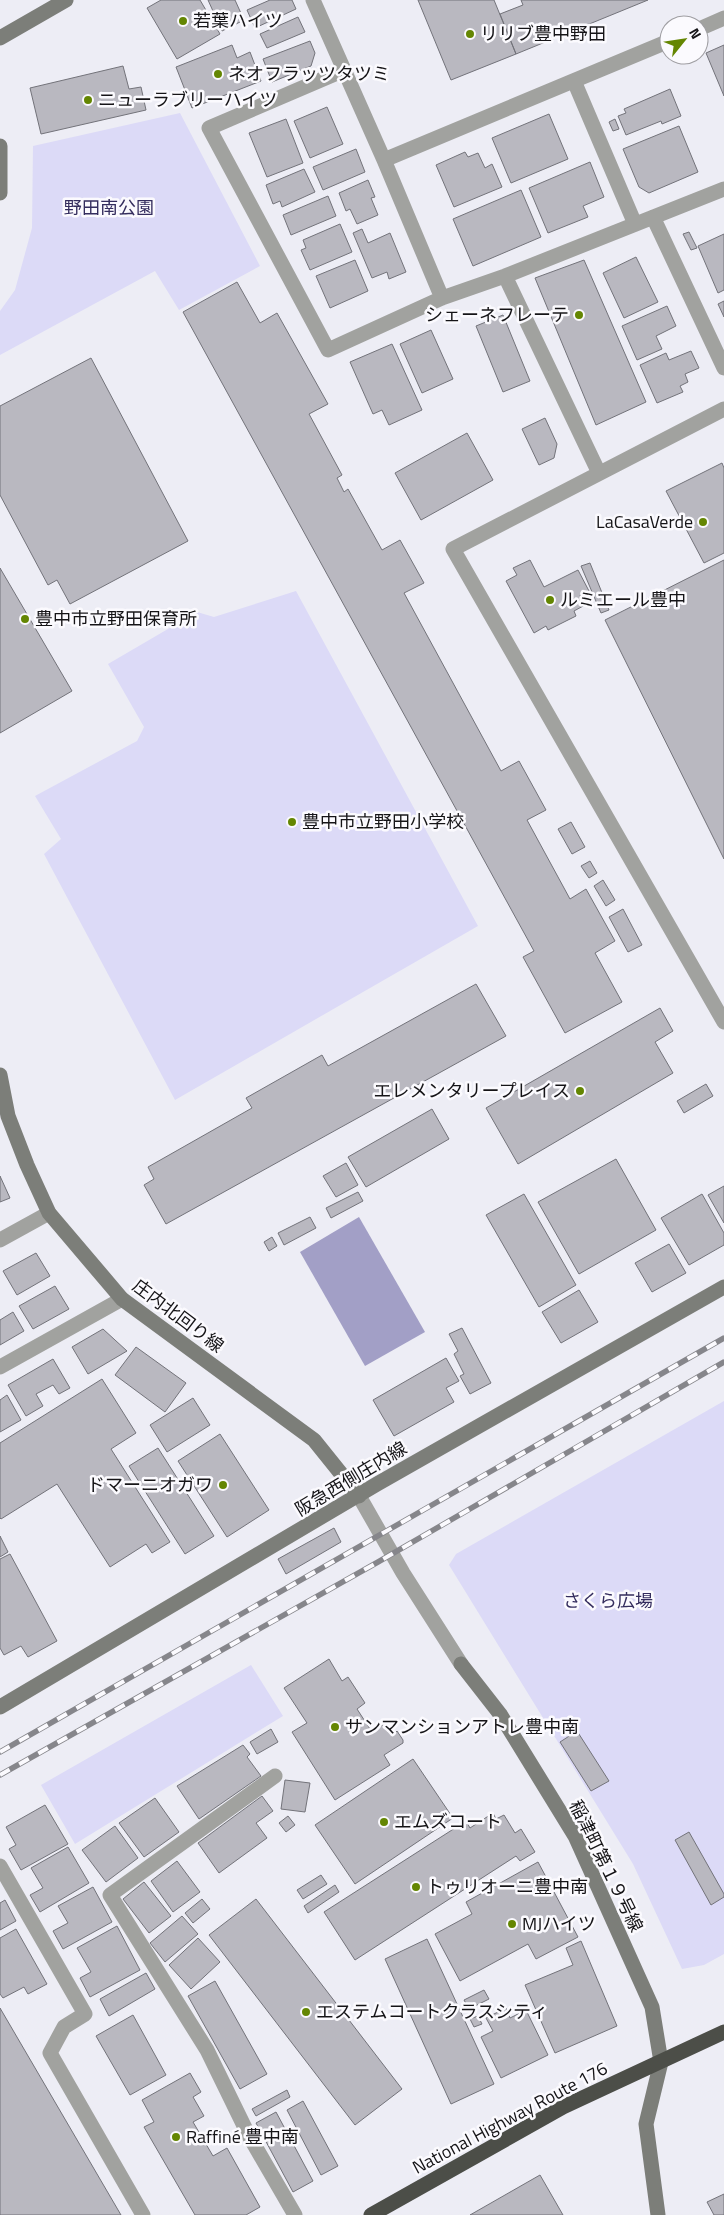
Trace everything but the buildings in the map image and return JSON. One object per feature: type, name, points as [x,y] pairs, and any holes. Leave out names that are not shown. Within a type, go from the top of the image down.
[{"type":"highway","name":"National Highway Route 176","points":[[370,2215],[564,2107],[724,2032]]},
{"type":"street","points":[[0,38],[66,0]]},
{"type":"street","points":[[313,0],[384,160],[442,298]]},
{"type":"street","points":[[709,25],[724,18]]},
{"type":"street","points":[[384,160],[659,45]]},
{"type":"street","points":[[344,70],[209,128],[328,350],[442,298],[505,276],[724,189]]},
{"type":"street","points":[[574,81],[635,224]]},
{"type":"street","points":[[0,146],[0,193]]},
{"type":"street","points":[[653,217],[724,368]]},
{"type":"street","points":[[505,276],[599,473]]},
{"type":"street","points":[[724,409],[453,549],[724,1022]]},
{"type":"street","name":"庄内北回り線","points":[[0,1074],[8,1116],[27,1166],[49,1213],[122,1299],[314,1440],[359,1496]]},
{"type":"street","points":[[0,1240],[49,1213]]},
{"type":"street","name":"阪急西側庄内線","points":[[2,1701],[724,1287]]},
{"type":"street","points":[[0,1368],[122,1299]]},
{"type":"street","name":"稲津町第１９号線","points":[[359,1496],[403,1573],[461,1664],[500,1714],[575,1836],[652,2007],[661,2062]]},
{"type":"street","points":[[276,1776],[110,1895],[207,2050],[248,2134],[294,2215]]},
{"type":"street","points":[[0,1866],[85,2014],[64,2027],[50,2053],[143,2215]]},
{"type":"street","points":[[658,2215],[646,2124],[661,2062]]},
{"type":"green space","name":"野田南公園","points":[[180,113],[260,266],[179,310],[155,271],[0,355],[0,311],[15,290],[32,228],[33,146]]},
{"type":"green space","points":[[296,591],[478,926],[175,1100],[44,854],[61,839],[35,796],[137,741],[144,727],[108,664],[197,612],[214,617]]},
{"type":"green space","name":"さくら広場","points":[[724,1401],[724,1954],[704,1965],[682,1969],[633,1864],[449,1565],[456,1554]]},
{"type":"green space","points":[[251,1665],[283,1716],[75,1844],[41,1785]]},
{"type":"shaded area","points":[[359,1217],[425,1332],[365,1366],[300,1252]]},
{"type":"railway","points":[[0,1752],[724,1338]]},
{"type":"railway","points":[[0,1775],[378,1562],[724,1362]]},
{"type":"place","name":"若葉ハイツ","points":[[183,21]]},
{"type":"place","name":"リリブ豊中野田","points":[[470,34]]},
{"type":"place","name":"ネオフラッツタツミ","points":[[218,74]]},
{"type":"place","name":"ニューラブリーハイツ","points":[[88,100]]},
{"type":"place","name":"シェーネフレーテ","points":[[579,315]]},
{"type":"place","name":"LaCasaVerde","points":[[703,522]]},
{"type":"place","name":"ルミエール豊中","points":[[550,600]]},
{"type":"place","name":"豊中市立野田保育所","points":[[25,619]]},
{"type":"place","name":"豊中市立野田小学校","points":[[292,822]]},
{"type":"place","name":"エレメンタリープレイス","points":[[580,1091]]},
{"type":"place","name":"ドマーニオガワ","points":[[223,1485]]},
{"type":"place","name":"サンマンションアトレ豊中南","points":[[335,1727]]},
{"type":"place","name":"エムズコート","points":[[384,1822]]},
{"type":"place","name":"トゥリオーニ豊中南","points":[[416,1887]]},
{"type":"place","name":"MJハイツ","points":[[512,1924]]},
{"type":"place","name":"エステムコートクラスシティ","points":[[306,2012]]},
{"type":"place","name":"Raffiné 豊中南","points":[[176,2137]]}]
